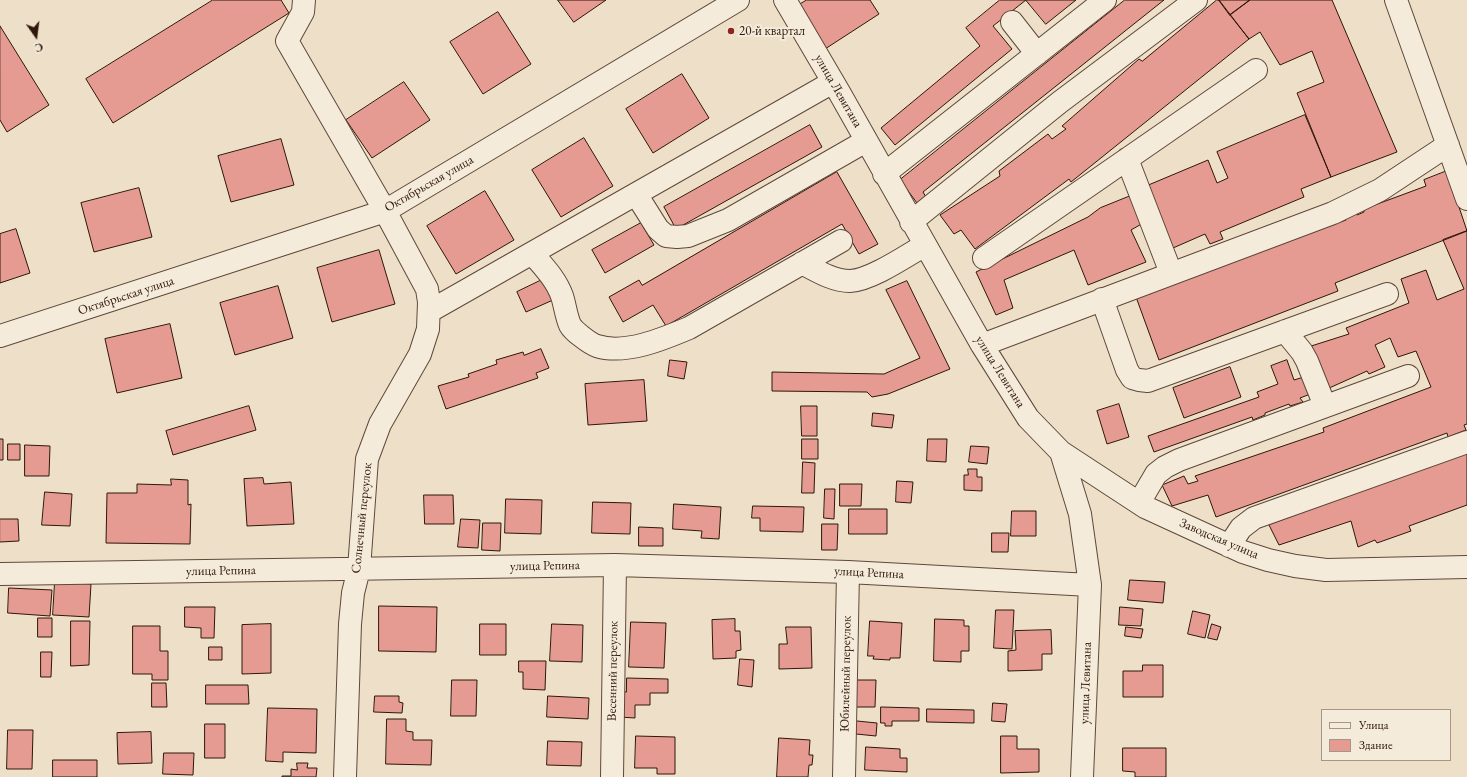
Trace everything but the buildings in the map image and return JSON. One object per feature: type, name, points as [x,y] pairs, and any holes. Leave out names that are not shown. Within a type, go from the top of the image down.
[{"type":"street","name":"Солнечный переулок","points":[[304,0],[304,12],[287,41],[385,211],[427,289],[430,311],[428,329],[420,354],[380,424],[368,459],[359,569],[353,593],[350,624],[345,777]]},
{"type":"street","name":"Октябрьская улица","points":[[0,336],[385,211],[738,0]]},
{"type":"street","name":"улица Левитана","points":[[785,0],[982,345],[1028,418],[1060,452],[1080,514],[1090,585],[1082,777]]},
{"type":"street","points":[[884,174],[1105,0]]},
{"type":"street","points":[[911,222],[1060,102],[1196,0]]},
{"type":"street","points":[[1396,0],[1467,198]]},
{"type":"street","points":[[1012,22],[1037,54]]},
{"type":"street","points":[[984,258],[1256,70]]},
{"type":"street","points":[[430,311],[833,82]]},
{"type":"street","points":[[636,194],[658,229],[666,236],[677,238],[688,236],[728,220],[866,140]]},
{"type":"street","points":[[982,345],[1332,212],[1380,190],[1448,145]]},
{"type":"street","points":[[1127,158],[1171,273]]},
{"type":"street","points":[[532,253],[551,276],[562,295],[570,325],[574,331],[596,346],[620,348],[668,338],[689,328],[841,241]]},
{"type":"street","points":[[802,263],[830,277],[851,281],[876,273],[925,246]]},
{"type":"street","points":[[1102,299],[1127,370],[1132,378],[1148,380],[1387,294]]},
{"type":"street","points":[[1285,331],[1307,360],[1325,406]]},
{"type":"street","points":[[1138,503],[1156,474],[1165,467],[1179,460],[1408,376]]},
{"type":"street","points":[[1229,546],[1241,528],[1254,518],[1467,442]]},
{"type":"street","name":"Заводская улица","points":[[1060,452],[1138,503],[1229,546],[1268,560],[1295,566],[1326,570],[1467,567]]},
{"type":"street","name":"улица Репина","points":[[0,574],[615,565],[848,572],[1090,585]]},
{"type":"street","name":"Весенний переулок","points":[[612,777],[615,565]]},
{"type":"street","name":"Юбилейный переулок","points":[[844,777],[848,572]]},
{"type":"place","name":"20-й квартал","points":[[731,31]]}]
